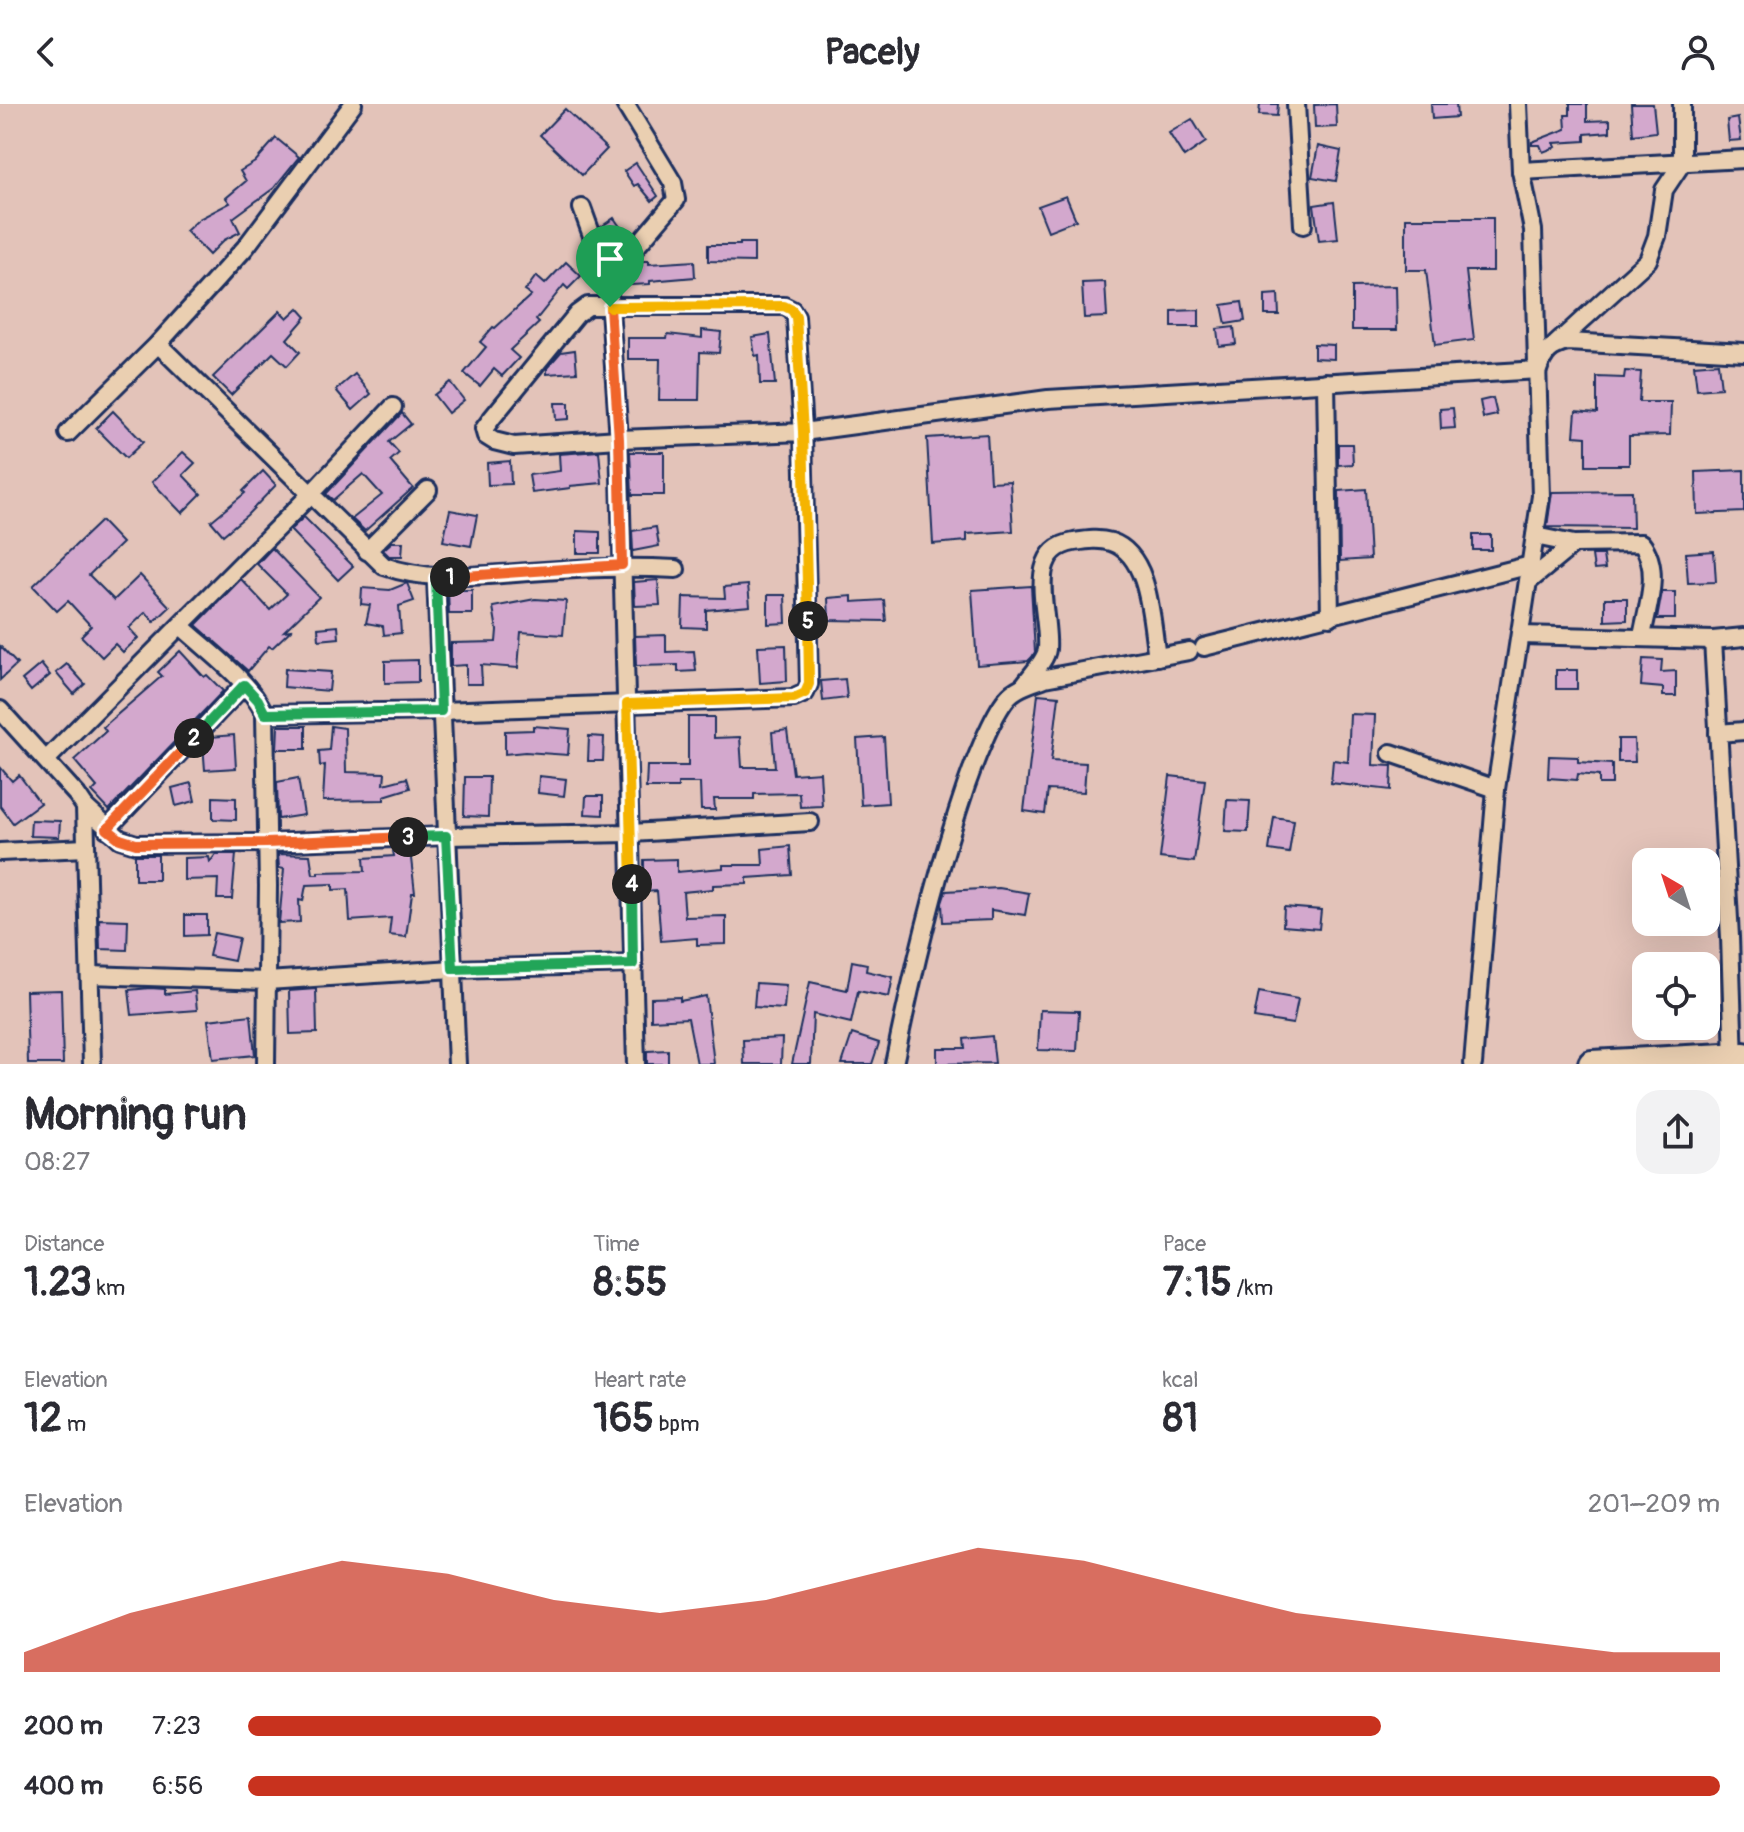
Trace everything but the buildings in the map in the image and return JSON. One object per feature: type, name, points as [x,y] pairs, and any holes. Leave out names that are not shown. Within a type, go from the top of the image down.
[{"type":"highway","points":[[1592,1064],[1737,1059]]},
{"type":"street","points":[[68,433],[158,344],[245,248],[353,104]]},
{"type":"street","points":[[608,280],[676,200],[673,183],[625,104]]},
{"type":"street","points":[[1296,104],[1303,225]]},
{"type":"street","points":[[1473,1064],[1496,789],[1541,496],[1533,230],[1521,171],[1518,104]]},
{"type":"street","points":[[1538,370],[1544,354],[1648,260],[1657,236],[1664,190],[1682,163],[1682,104]]},
{"type":"street","points":[[1521,171],[1744,159]]},
{"type":"street","points":[[582,208],[608,280],[619,439],[636,1064]]},
{"type":"street","points":[[265,714],[794,698],[805,693],[809,684],[803,432],[796,317],[792,310],[784,306],[588,306],[577,314],[484,429],[486,436],[514,446],[803,432],[1048,399],[1538,370]]},
{"type":"street","points":[[1555,345],[1568,342],[1744,352]]},
{"type":"street","points":[[158,344],[384,566],[402,573],[436,578],[622,565],[676,569]]},
{"type":"street","points":[[1326,382],[1330,617]]},
{"type":"street","points":[[46,760],[311,494],[393,407]]},
{"type":"street","points":[[367,551],[428,490]]},
{"type":"street","points":[[1535,536],[1574,544],[1641,543],[1649,554],[1653,570],[1642,637]]},
{"type":"street","points":[[1023,686],[1047,652],[1042,574],[1050,554],[1062,544],[1097,539],[1115,543],[1131,558],[1144,577],[1157,657]]},
{"type":"street","points":[[894,1064],[914,965],[948,840],[978,754],[1007,697],[1023,686],[1045,678],[1196,649],[1530,574],[1574,544]]},
{"type":"street","points":[[436,578],[457,1064]]},
{"type":"street","points":[[181,626],[244,685],[258,700],[265,714],[268,886],[266,1064]]},
{"type":"street","points":[[1521,635],[1713,640],[1744,637]]},
{"type":"street","points":[[1713,640],[1737,1059]]},
{"type":"street","points":[[107,829],[244,685]]},
{"type":"street","points":[[0,710],[107,829],[120,839],[136,844],[632,833],[810,822]]},
{"type":"street","points":[[1718,733],[1744,731]]},
{"type":"street","points":[[1391,753],[1496,789]]},
{"type":"street","points":[[85,807],[92,1064]]},
{"type":"street","points":[[0,852],[86,848]]},
{"type":"street","points":[[90,975],[267,981],[453,969],[633,964]]},
{"type":"route","points":[[784,306],[792,310],[796,317],[803,432],[809,684],[805,693],[794,698],[627,704],[633,964],[453,969],[446,836],[136,844],[120,839],[107,829],[244,685],[258,700],[265,714],[441,711],[436,578],[622,565],[619,439],[610,307],[784,306]]}]
